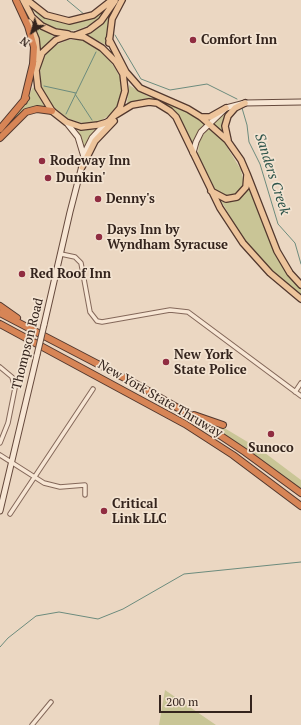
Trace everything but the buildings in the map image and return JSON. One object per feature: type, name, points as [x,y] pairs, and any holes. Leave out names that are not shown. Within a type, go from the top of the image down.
[{"type":"highway","points":[[17,0],[30,32],[34,47],[33,64],[24,101]]},
{"type":"highway","points":[[0,129],[24,101],[28,94],[36,67]]},
{"type":"highway","points":[[0,138],[26,112],[37,109],[52,111]]},
{"type":"highway","points":[[0,306],[33,330]]},
{"type":"highway","name":"New York State Thruway","points":[[0,313],[175,406],[245,452],[301,493]]},
{"type":"highway","name":"New York State Thruway","points":[[0,324],[185,424],[233,455],[301,506]]},
{"type":"highway","points":[[175,406],[223,425]]},
{"type":"main road","points":[[17,0],[35,35],[38,45],[36,67],[38,88],[52,111],[66,122],[88,127],[108,122],[114,116],[124,100],[125,86],[123,74]]},
{"type":"main road","points":[[23,0],[32,17],[42,26],[55,32],[73,35],[96,43],[116,62]]},
{"type":"main road","points":[[26,0],[46,16],[69,21],[92,15],[112,0]]},
{"type":"main road","points":[[36,67],[42,53],[50,44],[89,30],[101,21],[116,0]]},
{"type":"main road","points":[[122,0],[112,19],[109,39],[110,48],[116,62],[131,85],[138,90],[148,95],[176,103]]},
{"type":"main road","points":[[109,39],[134,83],[144,90],[176,103],[200,117],[230,144]]},
{"type":"main road","points":[[114,116],[132,105],[154,102],[170,111],[176,117],[224,216],[248,250],[270,274],[300,299]]},
{"type":"main road","points":[[245,104],[235,108],[228,116],[225,126],[230,144],[247,174],[277,251],[290,273],[301,285]]},
{"type":"main road","points":[[82,167],[98,137],[132,105]]},
{"type":"main road","points":[[200,117],[210,117],[226,108]]},
{"type":"main road","points":[[211,191],[226,199],[237,196],[246,186],[247,174]]},
{"type":"street","points":[[193,153],[198,136],[226,108],[245,104],[301,102]]},
{"type":"street","name":"Thompson Road","points":[[66,122],[78,137],[84,158]]},
{"type":"street","name":"Thompson Road","points":[[0,510],[86,150],[92,138],[108,122]]},
{"type":"street","points":[[61,254],[75,257],[81,263],[90,312],[97,321],[102,322],[170,310],[188,312],[301,396]]},
{"type":"street","points":[[0,367],[12,377],[15,388],[8,423],[0,443]]},
{"type":"street","points":[[295,392],[301,383]]},
{"type":"street","points":[[10,514],[93,389]]},
{"type":"street","points":[[0,455],[33,478],[52,486],[67,487],[84,484],[86,486],[85,495]]},
{"type":"street","points":[[32,725],[51,702]]},
{"type":"shaded area","points":[[31,8],[50,20],[71,23],[89,19],[106,10],[97,21],[90,25],[77,30],[66,31],[46,25]]},
{"type":"shaded area","points":[[28,13],[37,24],[54,37],[39,52],[36,32],[26,15]]},
{"type":"shaded area","points":[[109,14],[111,15],[107,30],[106,45],[85,34],[95,29]]},
{"type":"shaded area","points":[[68,40],[82,40],[100,50],[113,65],[120,77],[122,89],[119,103],[111,114],[99,122],[86,124],[66,118],[51,104],[41,86],[40,67],[46,54],[56,45]]},
{"type":"shaded area","points":[[129,85],[147,96],[182,109],[205,124],[196,136],[193,146],[181,120],[167,105],[146,99],[127,103]]},
{"type":"shaded area","points":[[33,87],[45,107],[31,107],[25,109],[4,129],[26,102]]},
{"type":"shaded area","points":[[231,108],[224,122],[222,131],[212,123],[221,114]]},
{"type":"shaded area","points":[[97,129],[85,147],[78,131]]},
{"type":"shaded area","points":[[207,130],[213,130],[224,142],[241,170],[244,184],[236,195],[227,197],[216,191],[198,154],[199,141]]},
{"type":"shaded area","points":[[248,184],[272,247],[285,271],[301,289],[301,296],[276,275],[244,240],[220,199],[230,201]]},
{"type":"shaded area","points":[[207,423],[226,429],[261,450],[301,480],[301,490],[261,459]]},
{"type":"shaded area","points":[[165,690],[216,725],[159,725]]},
{"type":"waterway","name":"Sanders Creek","points":[[67,0],[85,15]]},
{"type":"waterway","name":"Sanders Creek","points":[[115,35],[141,79],[170,90],[207,84],[237,99]]},
{"type":"waterway","points":[[66,114],[96,52]]},
{"type":"waterway","points":[[44,86],[76,93]]},
{"type":"waterway","points":[[75,94],[92,120]]},
{"type":"waterway","name":"Sanders Creek","points":[[242,108],[247,125],[249,142],[260,164],[278,224],[295,243],[301,264]]},
{"type":"waterway","points":[[0,647],[8,638],[36,616],[59,612],[98,619],[123,609],[184,574],[301,562]]},
{"type":"place","name":"Comfort Inn","points":[[193,40]]},
{"type":"place","name":"Rodeway Inn","points":[[42,161]]},
{"type":"place","name":"Dunkin'","points":[[48,178]]},
{"type":"place","name":"Denny's","points":[[98,199]]},
{"type":"place","name":"Days Inn by Wyndham Syracuse","points":[[99,237]]},
{"type":"place","name":"Red Roof Inn","points":[[22,274]]},
{"type":"place","name":"New York State Police","points":[[166,362]]},
{"type":"place","name":"Sunoco","points":[[271,434]]},
{"type":"place","name":"Critical Link LLC","points":[[104,511]]}]
